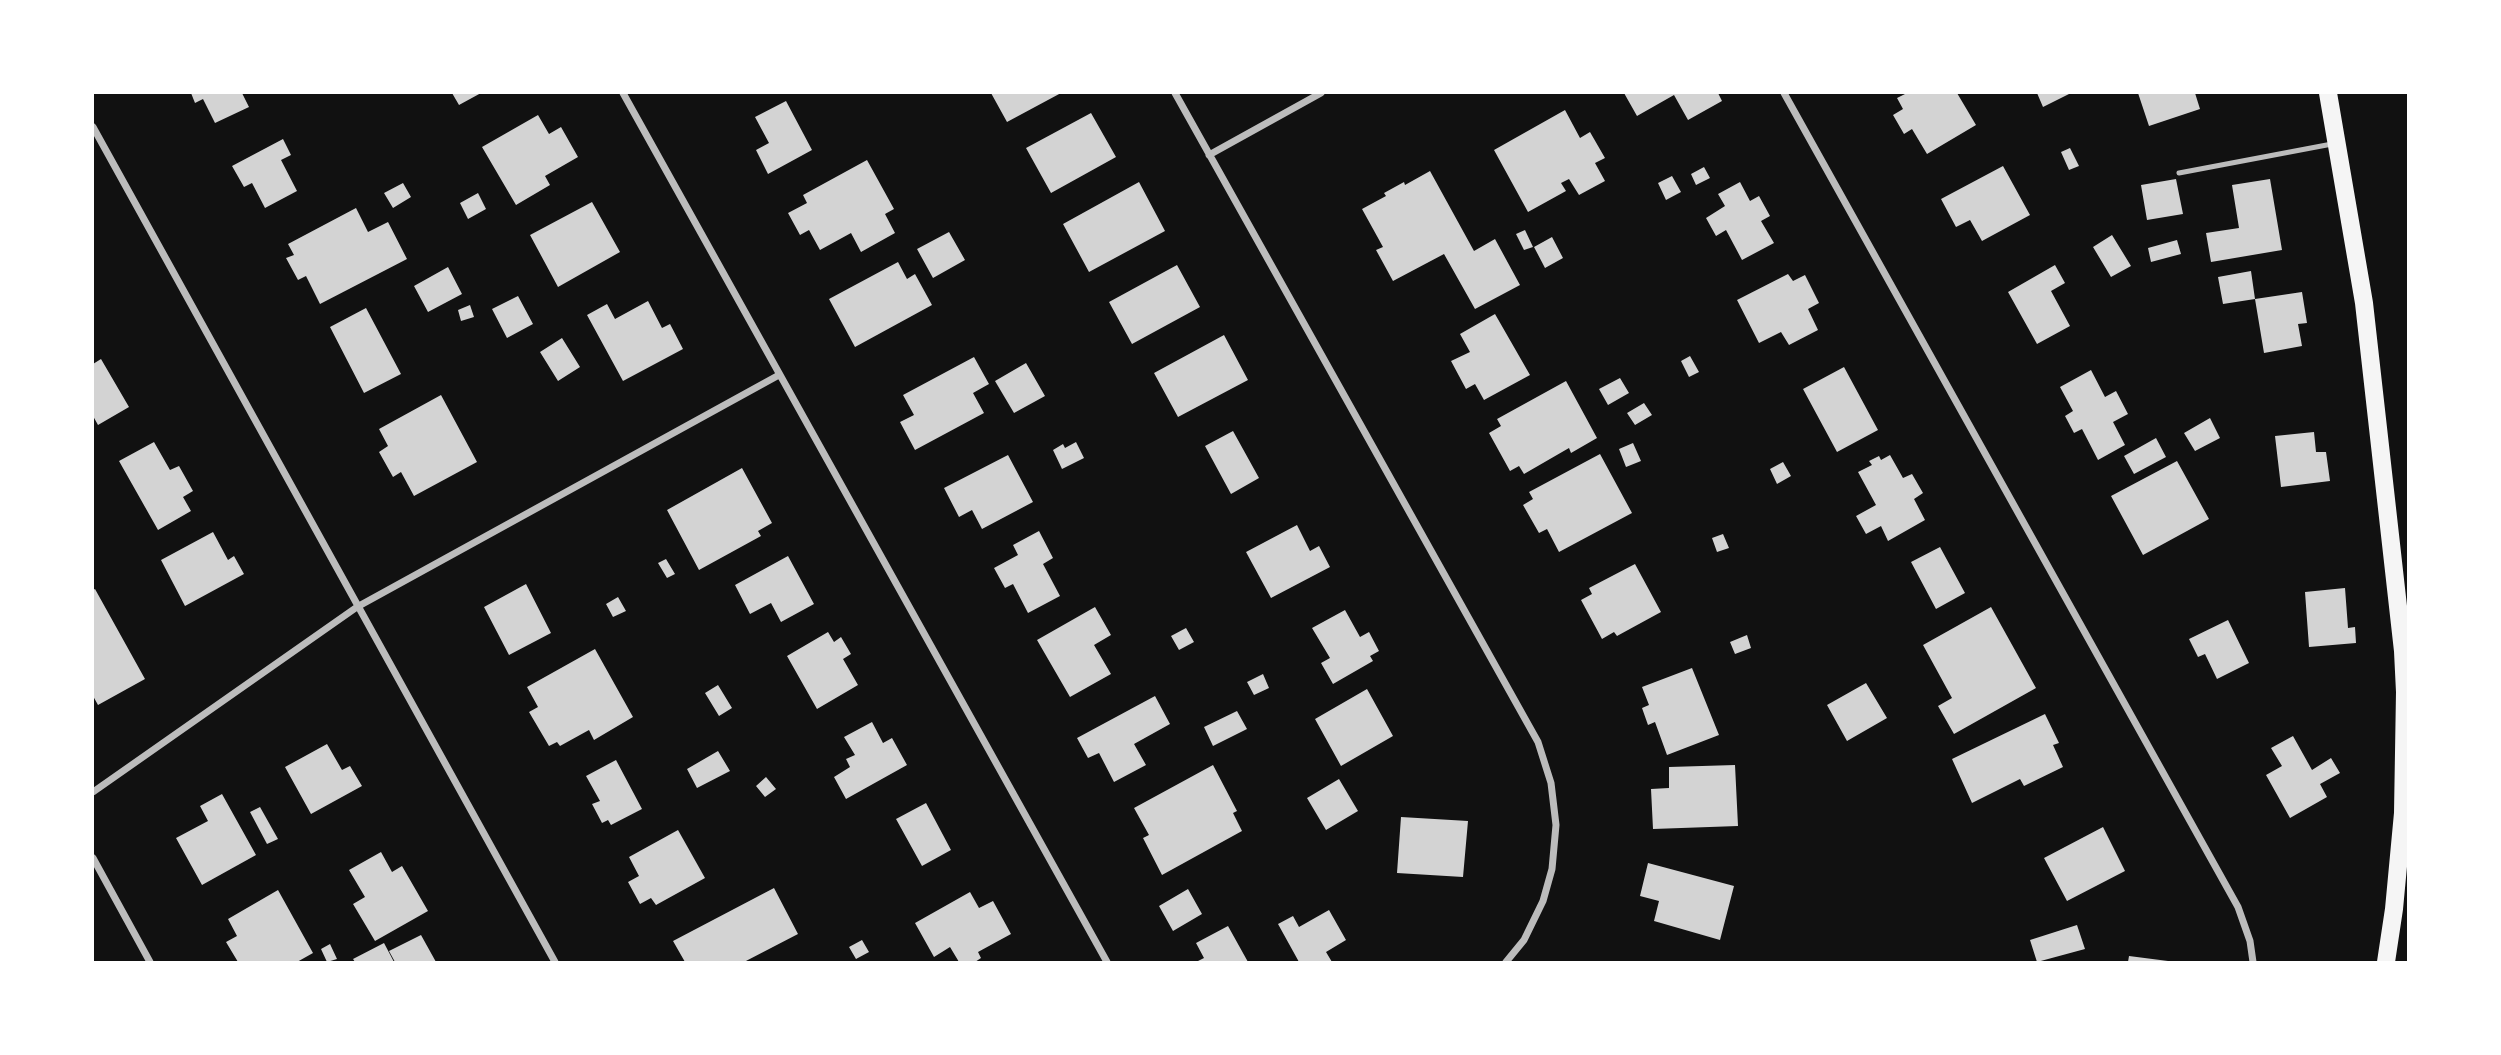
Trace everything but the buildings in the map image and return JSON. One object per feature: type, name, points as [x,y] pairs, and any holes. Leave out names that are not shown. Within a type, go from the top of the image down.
[{"type":"main road","points":[[2328,93],[2364,303],[2406,650],[2403,813],[2386,962]]},
{"type":"street","points":[[623,93],[1107,962]]},
{"type":"street","points":[[1175,93],[1538,742],[1551,783],[1556,825],[1552,869],[1534,921],[1524,940],[1506,962]]},
{"type":"street","points":[[1209,155],[1321,93]]},
{"type":"street","points":[[1784,93],[2238,907],[2250,941],[2253,962]]},
{"type":"street","points":[[93,127],[555,962]]},
{"type":"street","points":[[93,792],[357,607],[779,375]]},
{"type":"street","points":[[93,858],[150,962]]},
{"type":"lane","points":[[2179,173],[2336,143]]}]
